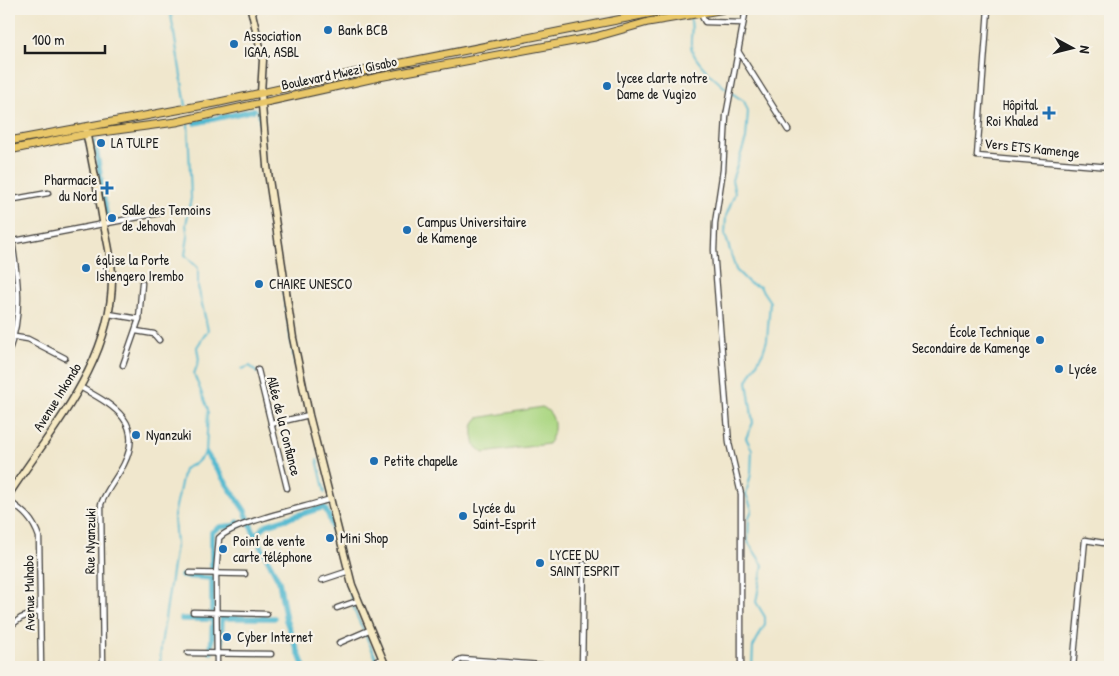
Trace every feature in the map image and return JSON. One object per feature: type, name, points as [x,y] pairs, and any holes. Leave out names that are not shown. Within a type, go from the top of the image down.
[{"type":"main road","name":"Boulevard Mwezi Gisabo","points":[[9,150],[162,113],[646,11],[672,9]]},
{"type":"main road","points":[[696,13],[725,9]]},
{"type":"main road","name":"Boulevard Mwezi Gisabo","points":[[9,141],[176,122],[474,58],[594,37],[648,22],[696,13]]},
{"type":"main road","points":[[473,48],[474,58]]},
{"type":"main road","points":[[162,113],[163,123]]},
{"type":"street","points":[[251,9],[263,60],[261,93],[267,166],[284,291],[309,415],[357,601],[386,667]]},
{"type":"street","points":[[741,667],[741,502],[729,443],[714,250],[715,223],[723,170],[726,116],[746,9]]},
{"type":"street","name":"Vers ETS Kamenge","points":[[988,9],[977,156],[1110,167]]},
{"type":"street","points":[[661,10],[663,20]]},
{"type":"street","points":[[646,11],[648,22]]},
{"type":"street","points":[[696,13],[707,23],[743,23]]},
{"type":"street","points":[[738,51],[788,130]]},
{"type":"street","name":"Avenue Inkondo","points":[[9,494],[80,387],[95,358],[109,314],[112,272],[86,131]]},
{"type":"street","points":[[9,200],[48,193]]},
{"type":"street","points":[[9,350],[19,289],[10,242],[160,213]]},
{"type":"street","points":[[123,366],[139,319],[142,283]]},
{"type":"street","points":[[109,314],[139,319]]},
{"type":"street","points":[[136,331],[154,334],[159,340]]},
{"type":"street","points":[[12,336],[36,343],[65,358]]},
{"type":"street","name":"Allée de la Confiance","points":[[258,370],[287,488]]},
{"type":"street","name":"Rue Nyanzuki","points":[[80,387],[119,410],[130,432],[130,445],[124,464],[106,491],[101,504],[103,667]]},
{"type":"street","points":[[271,424],[309,415]]},
{"type":"street","points":[[217,667],[216,573],[219,538],[224,533],[331,499]]},
{"type":"street","name":"Avenue Muhabo","points":[[9,501],[28,515],[35,525],[39,537],[41,667]]},
{"type":"street","points":[[1073,667],[1085,540],[1110,544]]},
{"type":"street","points":[[582,667],[584,564]]},
{"type":"street","points":[[322,580],[348,571]]},
{"type":"street","points":[[190,573],[245,574]]},
{"type":"street","points":[[337,608],[357,601]]},
{"type":"street","points":[[9,627],[21,618],[40,611]]},
{"type":"street","points":[[193,612],[267,614]]},
{"type":"street","points":[[338,643],[369,630]]},
{"type":"street","points":[[188,653],[271,654]]},
{"type":"street","points":[[456,667],[458,661],[462,659],[566,667]]},
{"type":"street","points":[[363,666],[382,660]]},
{"type":"green space","points":[[542,407],[551,414],[554,424],[553,434],[548,444],[483,453],[475,446],[473,428],[478,418]]},
{"type":"waterway","points":[[170,9],[186,106]]},
{"type":"waterway","points":[[690,18],[692,25],[691,45],[697,60],[721,84],[744,101],[748,111],[746,139],[732,180],[735,193],[726,216],[725,234],[736,270],[749,283],[760,287],[770,302],[767,340],[763,352],[747,381],[753,423],[746,438],[752,450],[751,474],[746,494],[752,510],[749,517],[748,542],[763,565],[756,602],[765,617],[765,624],[753,647],[752,667]]},
{"type":"waterway","points":[[195,123],[254,110]]},
{"type":"waterway","points":[[258,111],[262,139]]},
{"type":"waterway","points":[[160,667],[161,645],[176,545],[174,516],[184,469],[196,463],[206,453],[208,409],[194,374],[199,360],[197,347],[208,330],[198,287],[198,268],[185,255],[188,237],[186,225],[191,198],[188,123]]},
{"type":"waterway","points":[[95,142],[107,220]]},
{"type":"waterway","points":[[280,273],[295,364]]},
{"type":"waterway","points":[[242,369],[250,366],[257,373]]},
{"type":"waterway","points":[[206,453],[245,511],[253,531],[279,581],[286,620],[304,667]]},
{"type":"waterway","points":[[317,459],[325,493]]},
{"type":"waterway","points":[[255,536],[266,525],[324,507],[329,516],[334,534]]},
{"type":"waterway","points":[[212,571],[212,532],[220,527],[239,525],[238,522]]},
{"type":"waterway","points":[[334,534],[355,612],[380,667]]},
{"type":"waterway","points":[[182,576],[212,578],[212,611]]},
{"type":"waterway","points":[[221,650],[222,618],[274,618]]},
{"type":"waterway","points":[[182,619],[213,619],[211,652]]},
{"type":"place","name":"Bank BCB","points":[[328,30]]},
{"type":"place","name":"Association IGAA, ASBL","points":[[234,44]]},
{"type":"place","name":"lycee clarte notre Dame de Vugizo","points":[[607,86]]},
{"type":"place","name":"Hôpital Roi Khaled","points":[[1049,113]]},
{"type":"place","name":"LA TULPE","points":[[101,143]]},
{"type":"place","name":"Pharmacie du Nord","points":[[107,188]]},
{"type":"place","name":"Salle des Temoins de Jehovah","points":[[112,218]]},
{"type":"place","name":"Campus Universitaire de Kamenge","points":[[407,230]]},
{"type":"place","name":"église la Porte Ishengero Irembo","points":[[86,268]]},
{"type":"place","name":"CHAIRE UNESCO","points":[[259,284]]},
{"type":"place","name":"École Technique Secondaire de Kamenge","points":[[1040,340]]},
{"type":"place","name":"Lycée","points":[[1059,369]]},
{"type":"place","name":"Nyanzuki","points":[[136,435]]},
{"type":"place","name":"Petite chapelle","points":[[374,461]]},
{"type":"place","name":"Lycée du Saint-Esprit","points":[[463,516]]},
{"type":"place","name":"Mini Shop","points":[[330,538]]},
{"type":"place","name":"Point de vente carte téléphone","points":[[223,549]]},
{"type":"place","name":"LYCEE DU SAINT ESPRIT","points":[[540,563]]},
{"type":"place","name":"Cyber Internet","points":[[227,637]]}]
